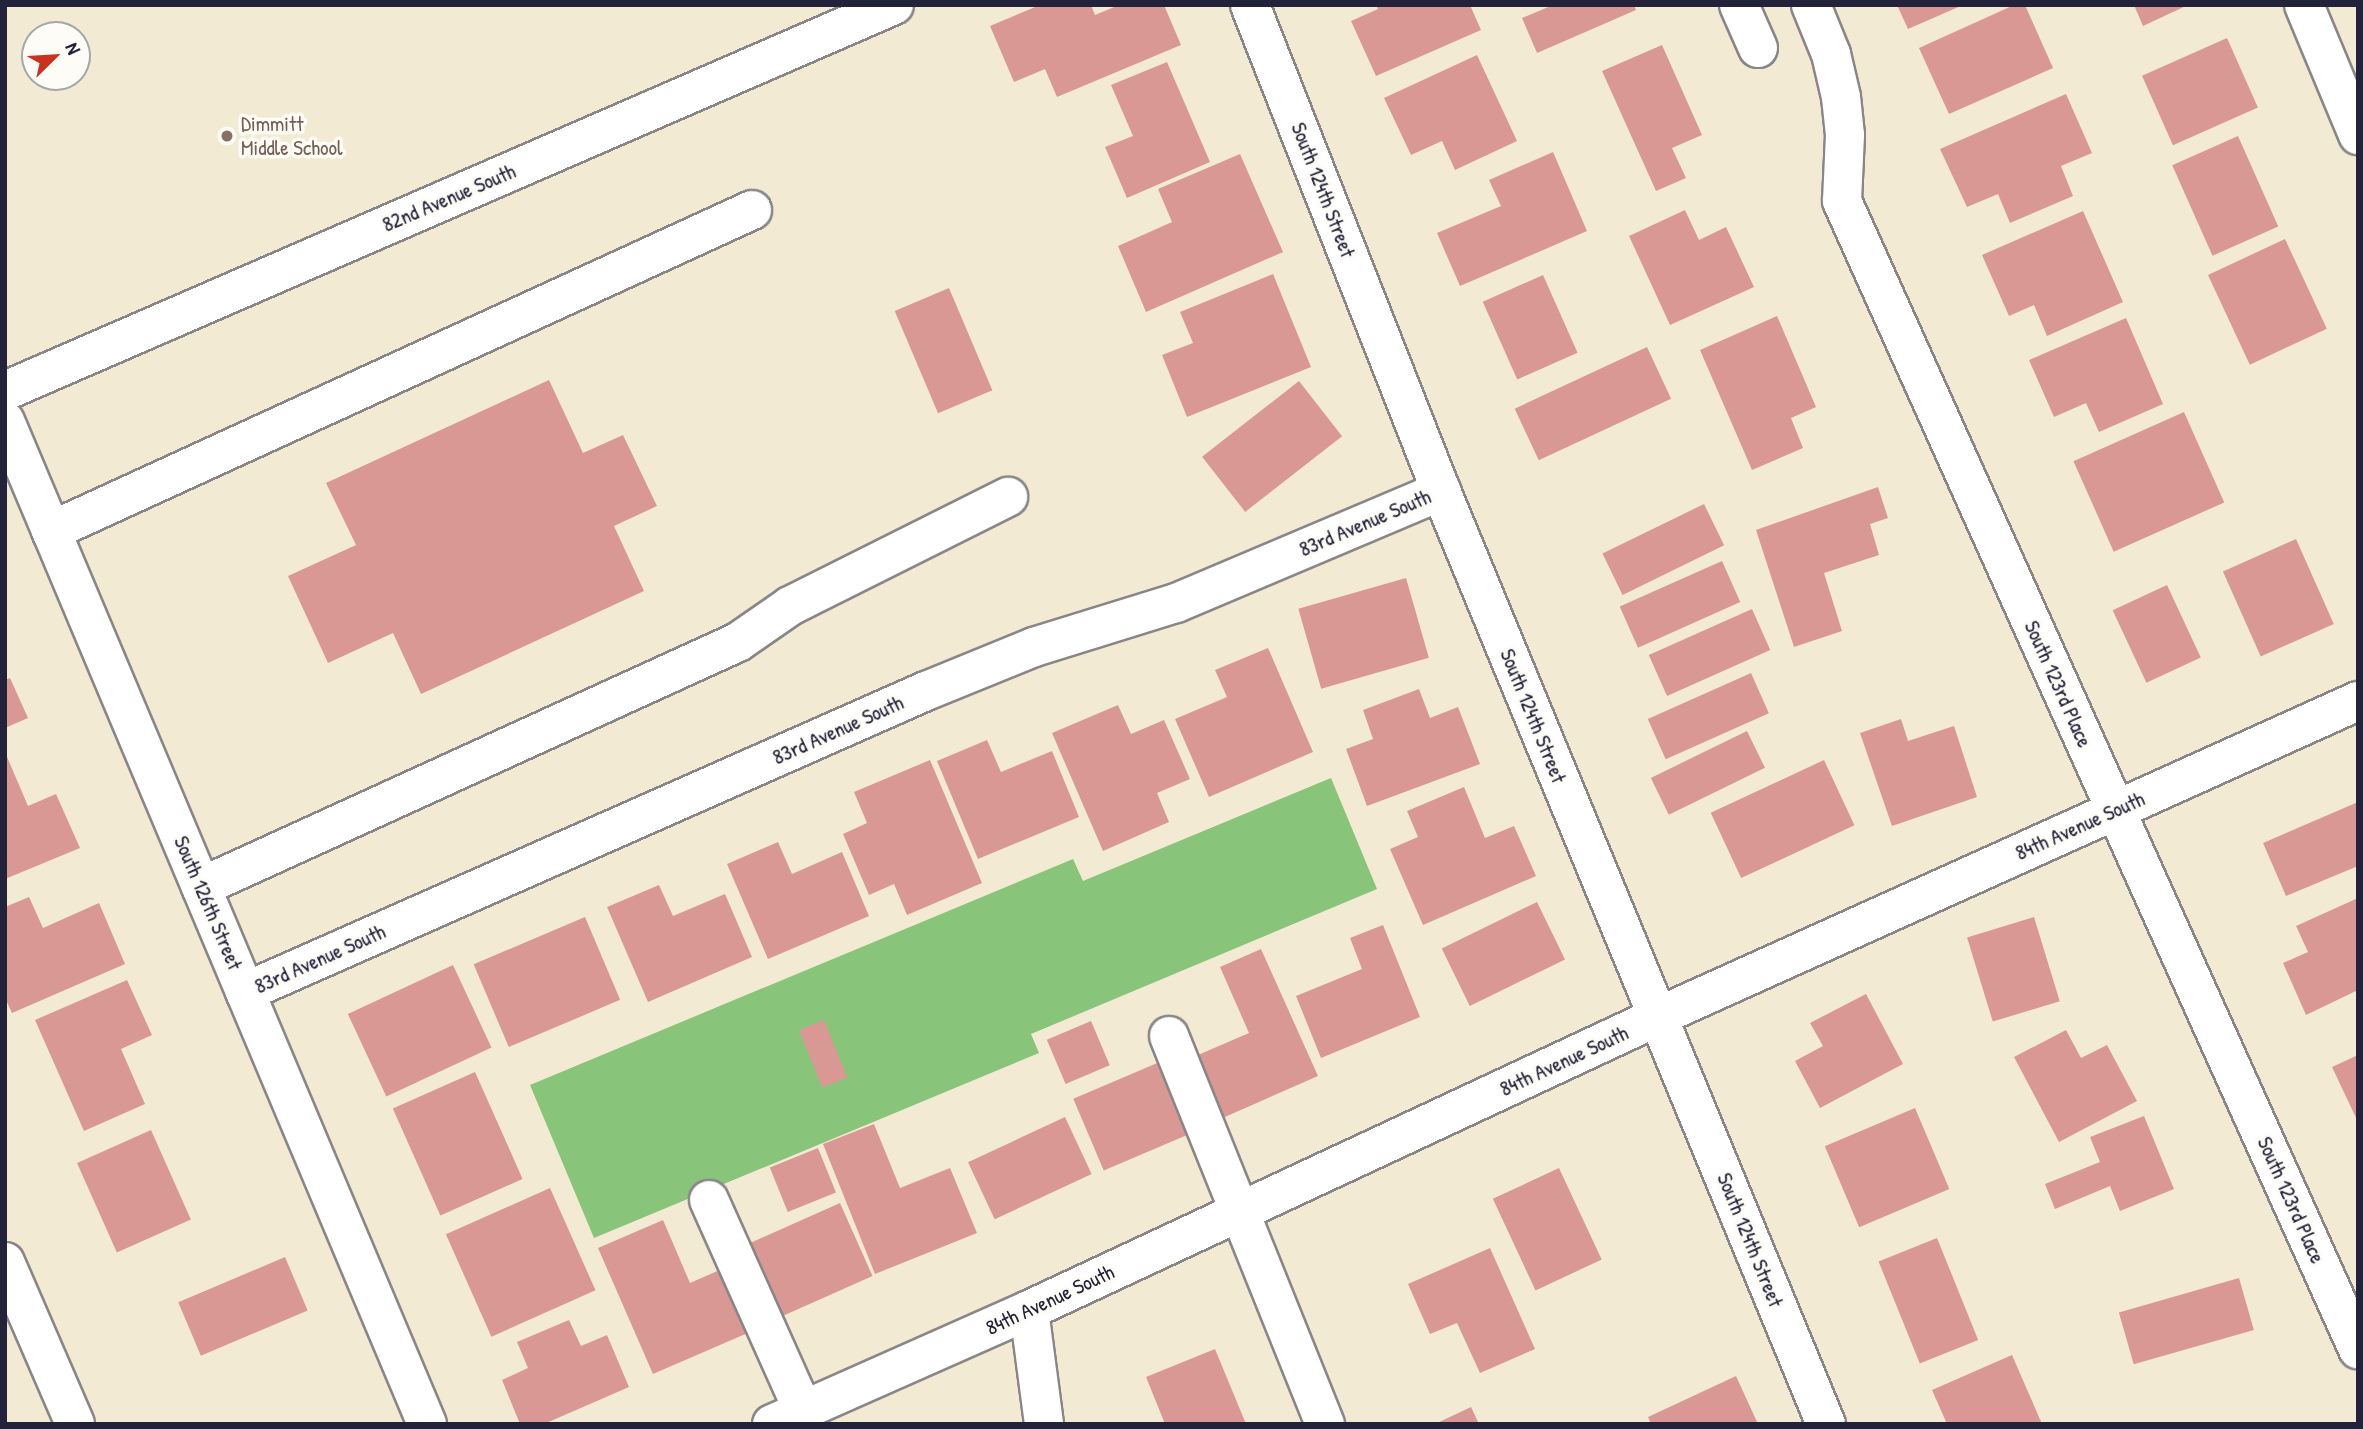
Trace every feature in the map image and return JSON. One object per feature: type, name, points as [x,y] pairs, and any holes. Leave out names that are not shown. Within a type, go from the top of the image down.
[{"type":"street","name":"South 124th Street","points":[[1250,5],[1441,491],[1826,1424]]},
{"type":"street","points":[[1739,5],[1758,48]]},
{"type":"street","name":"South 123rd Place","points":[[1811,5],[1831,54],[1841,97],[1845,135],[1842,201],[2358,1349]]},
{"type":"street","points":[[2304,5],[2358,135]]},
{"type":"street","name":"82nd Avenue South","points":[[5,391],[890,6]]},
{"type":"street","points":[[51,531],[752,209]]},
{"type":"street","name":"South 126th Street","points":[[5,421],[427,1424]]},
{"type":"street","name":"83rd Avenue South","points":[[245,992],[926,691],[1034,647],[1176,603],[1441,491]]},
{"type":"street","points":[[201,887],[738,642],[790,606],[1008,497]]},
{"type":"street","name":"84th Avenue South","points":[[787,1417],[1028,1310],[1657,1017],[2358,701]]},
{"type":"street","points":[[1169,1036],[1325,1424]]},
{"type":"street","points":[[709,1200],[787,1417]]},
{"type":"street","points":[[5,1262],[75,1424]]},
{"type":"street","points":[[1028,1310],[1044,1424]]},
{"type":"green space","points":[[1331,778],[1377,889],[1031,1034],[1039,1053],[594,1238],[530,1085],[1073,859],[1083,881]]},
{"type":"building","points":[[1040,5],[1091,5],[1095,15],[1119,5],[1164,5],[1181,45],[1057,97],[1045,69],[1014,82],[990,26]]},
{"type":"building","points":[[1376,5],[1470,5],[1481,30],[1376,76],[1351,21],[1378,9]]},
{"type":"building","points":[[1553,5],[1634,5],[1636,10],[1537,53],[1522,18]]},
{"type":"building","points":[[1897,5],[1963,5],[1908,29]]},
{"type":"building","points":[[2014,5],[2025,5],[2053,68],[1949,114],[1919,48]]},
{"type":"building","points":[[2134,5],[2188,5],[2143,26]]},
{"type":"building","points":[[2227,38],[2258,107],[2173,145],[2142,76]]},
{"type":"building","points":[[1662,45],[1702,135],[1672,148],[1686,178],[1656,191],[1602,71]]},
{"type":"building","points":[[1477,55],[1517,141],[1455,170],[1442,141],[1411,155],[1384,98]]},
{"type":"building","points":[[1167,62],[1210,162],[1127,198],[1105,147],[1133,136],[1111,85]]},
{"type":"building","points":[[2066,94],[2092,153],[2061,166],[2073,196],[2010,223],[1998,194],[1967,207],[1940,149]]},
{"type":"building","points":[[2238,136],[2278,226],[2212,256],[2172,165]]},
{"type":"building","points":[[1553,152],[1587,231],[1460,286],[1437,233],[1501,206],[1489,180]]},
{"type":"building","points":[[1240,154],[1283,252],[1146,312],[1118,246],[1172,222],[1158,189]]},
{"type":"building","points":[[1685,210],[1699,240],[1726,227],[1754,287],[1670,325],[1629,236]]},
{"type":"building","points":[[2083,211],[2123,302],[2047,336],[2034,305],[2009,316],[1982,255]]},
{"type":"building","points":[[2285,239],[2327,329],[2250,365],[2208,275]]},
{"type":"building","points":[[1273,274],[1311,367],[1187,417],[1162,355],[1193,343],[1180,312]]},
{"type":"building","points":[[1543,275],[1578,353],[1517,379],[1483,302]]},
{"type":"building","points":[[949,288],[992,390],[938,413],[895,311]]},
{"type":"building","points":[[1777,316],[1816,407],[1791,418],[1803,448],[1752,470],[1700,350]]},
{"type":"building","points":[[2126,318],[2163,404],[2099,432],[2086,403],[2054,417],[2029,360]]},
{"type":"building","points":[[1647,347],[1671,399],[1539,460],[1515,409]]},
{"type":"building","points":[[549,380],[583,453],[623,435],[657,506],[614,526],[644,591],[421,694],[393,633],[328,663],[288,576],[356,545],[326,483]]},
{"type":"building","points":[[1299,381],[1342,436],[1245,512],[1202,457]]},
{"type":"building","points":[[2184,412],[2224,502],[2114,552],[2073,461]]},
{"type":"building","points":[[1878,487],[1888,518],[1870,524],[1879,555],[1824,573],[1842,631],[1794,647],[1756,530]]},
{"type":"building","points":[[1704,504],[1724,545],[1623,595],[1602,554]]},
{"type":"building","points":[[2296,539],[2334,624],[2261,656],[2223,572]]},
{"type":"building","points":[[1722,561],[1740,602],[1638,648],[1620,607]]},
{"type":"building","points":[[1406,578],[1429,658],[1321,689],[1298,609]]},
{"type":"building","points":[[2167,585],[2201,658],[2146,683],[2113,610]]},
{"type":"building","points":[[1752,609],[1770,650],[1667,696],[1649,655]]},
{"type":"building","points":[[1268,648],[1313,752],[1209,797],[1175,719],[1227,697],[1215,670]]},
{"type":"building","points":[[1751,673],[1769,713],[1666,759],[1648,719]]},
{"type":"building","points":[[10,678],[28,718],[5,728],[5,680]]},
{"type":"building","points":[[1419,689],[1430,718],[1458,707],[1480,764],[1367,806],[1346,749],[1373,739],[1363,710]]},
{"type":"building","points":[[1118,705],[1131,734],[1164,720],[1190,779],[1157,793],[1169,822],[1103,851],[1052,733]]},
{"type":"building","points":[[1901,719],[1908,741],[1954,726],[1977,797],[1892,826],[1860,733]]},
{"type":"building","points":[[1747,731],[1765,768],[1669,815],[1651,778]]},
{"type":"building","points":[[987,740],[1001,772],[1052,751],[1079,817],[978,859],[937,761]]},
{"type":"building","points":[[5,752],[28,806],[56,794],[80,848],[5,879]]},
{"type":"building","points":[[930,760],[982,883],[907,915],[894,884],[869,895],[843,834],[867,823],[854,792]]},
{"type":"building","points":[[1824,760],[1854,825],[1741,878],[1711,813]]},
{"type":"building","points":[[1464,787],[1485,838],[1514,826],[1536,876],[1423,925],[1390,849],[1418,837],[1407,811]]},
{"type":"building","points":[[2358,802],[2358,866],[2286,896],[2263,843]]},
{"type":"building","points":[[778,842],[792,874],[842,852],[869,916],[768,959],[727,864]]},
{"type":"building","points":[[659,885],[673,916],[725,894],[752,957],[648,1002],[607,907]]},
{"type":"building","points":[[29,897],[43,928],[99,903],[125,964],[12,1013],[5,998],[5,907]]},
{"type":"building","points":[[2358,898],[2358,990],[2306,1015],[2283,963],[2308,952],[2296,926]]},
{"type":"building","points":[[1537,902],[1565,960],[1470,1006],[1442,948]]},
{"type":"building","points":[[585,917],[620,1000],[509,1047],[474,964]]},
{"type":"building","points":[[2034,917],[2060,1001],[1993,1022],[1967,937]]},
{"type":"building","points":[[1383,925],[1420,1017],[1321,1058],[1296,996],[1362,969],[1350,938]]},
{"type":"building","points":[[1261,949],[1318,1076],[1218,1120],[1191,1058],[1249,1033],[1220,967]]},
{"type":"building","points":[[453,965],[491,1047],[386,1096],[348,1014]]},
{"type":"building","points":[[127,980],[152,1035],[121,1049],[145,1104],[84,1131],[35,1020]]},
{"type":"building","points":[[1866,994],[1903,1064],[1820,1108],[1795,1061],[1823,1046],[1810,1023]]},
{"type":"building","points":[[824,1020],[847,1077],[822,1088],[799,1030]]},
{"type":"building","points":[[1091,1021],[1110,1065],[1066,1084],[1047,1040]]},
{"type":"building","points":[[2066,1030],[2081,1058],[2107,1045],[2137,1101],[2059,1142],[2014,1057]]},
{"type":"building","points":[[2358,1055],[2358,1122],[2332,1067]]},
{"type":"building","points":[[1169,1058],[1199,1130],[1104,1170],[1073,1099]]},
{"type":"building","points":[[475,1072],[523,1179],[440,1215],[393,1109]]},
{"type":"building","points":[[1915,1108],[1949,1189],[1859,1227],[1825,1146]]},
{"type":"building","points":[[2144,1116],[2174,1189],[2120,1211],[2110,1186],[2055,1209],[2045,1184],[2100,1162],[2090,1137]]},
{"type":"building","points":[[1065,1117],[1092,1174],[995,1219],[968,1162]]},
{"type":"building","points":[[874,1124],[900,1188],[950,1168],[977,1233],[875,1274],[823,1144]]},
{"type":"building","points":[[151,1130],[191,1220],[117,1252],[77,1163]]},
{"type":"building","points":[[818,1148],[836,1193],[788,1212],[770,1167]]},
{"type":"building","points":[[1559,1168],[1602,1260],[1536,1290],[1493,1199]]},
{"type":"building","points":[[550,1188],[596,1290],[491,1337],[446,1234]]},
{"type":"building","points":[[840,1203],[873,1276],[775,1320],[742,1247]]},
{"type":"building","points":[[663,1220],[690,1283],[722,1269],[750,1332],[653,1374],[598,1248]]},
{"type":"building","points":[[1937,1238],[1978,1340],[1920,1364],[1879,1262]]},
{"type":"building","points":[[1490,1248],[1535,1349],[1480,1373],[1457,1323],[1430,1334],[1408,1284]]},
{"type":"building","points":[[285,1257],[308,1310],[201,1356],[178,1302]]},
{"type":"building","points":[[2239,1278],[2254,1330],[2134,1364],[2119,1312]]},
{"type":"building","points":[[569,1320],[581,1346],[607,1335],[629,1387],[544,1424],[520,1424],[502,1380],[528,1368],[517,1342]]},
{"type":"building","points":[[1215,1349],[1246,1424],[1165,1424],[1146,1377]]},
{"type":"building","points":[[2012,1355],[2042,1424],[1947,1424],[1932,1390]]},
{"type":"building","points":[[1736,1376],[1758,1424],[1651,1424],[1648,1417]]},
{"type":"building","points":[[1471,1407],[1479,1424],[1435,1424]]},
{"type":"place","name":"Dimmitt Middle School","points":[[227,136]]}]
